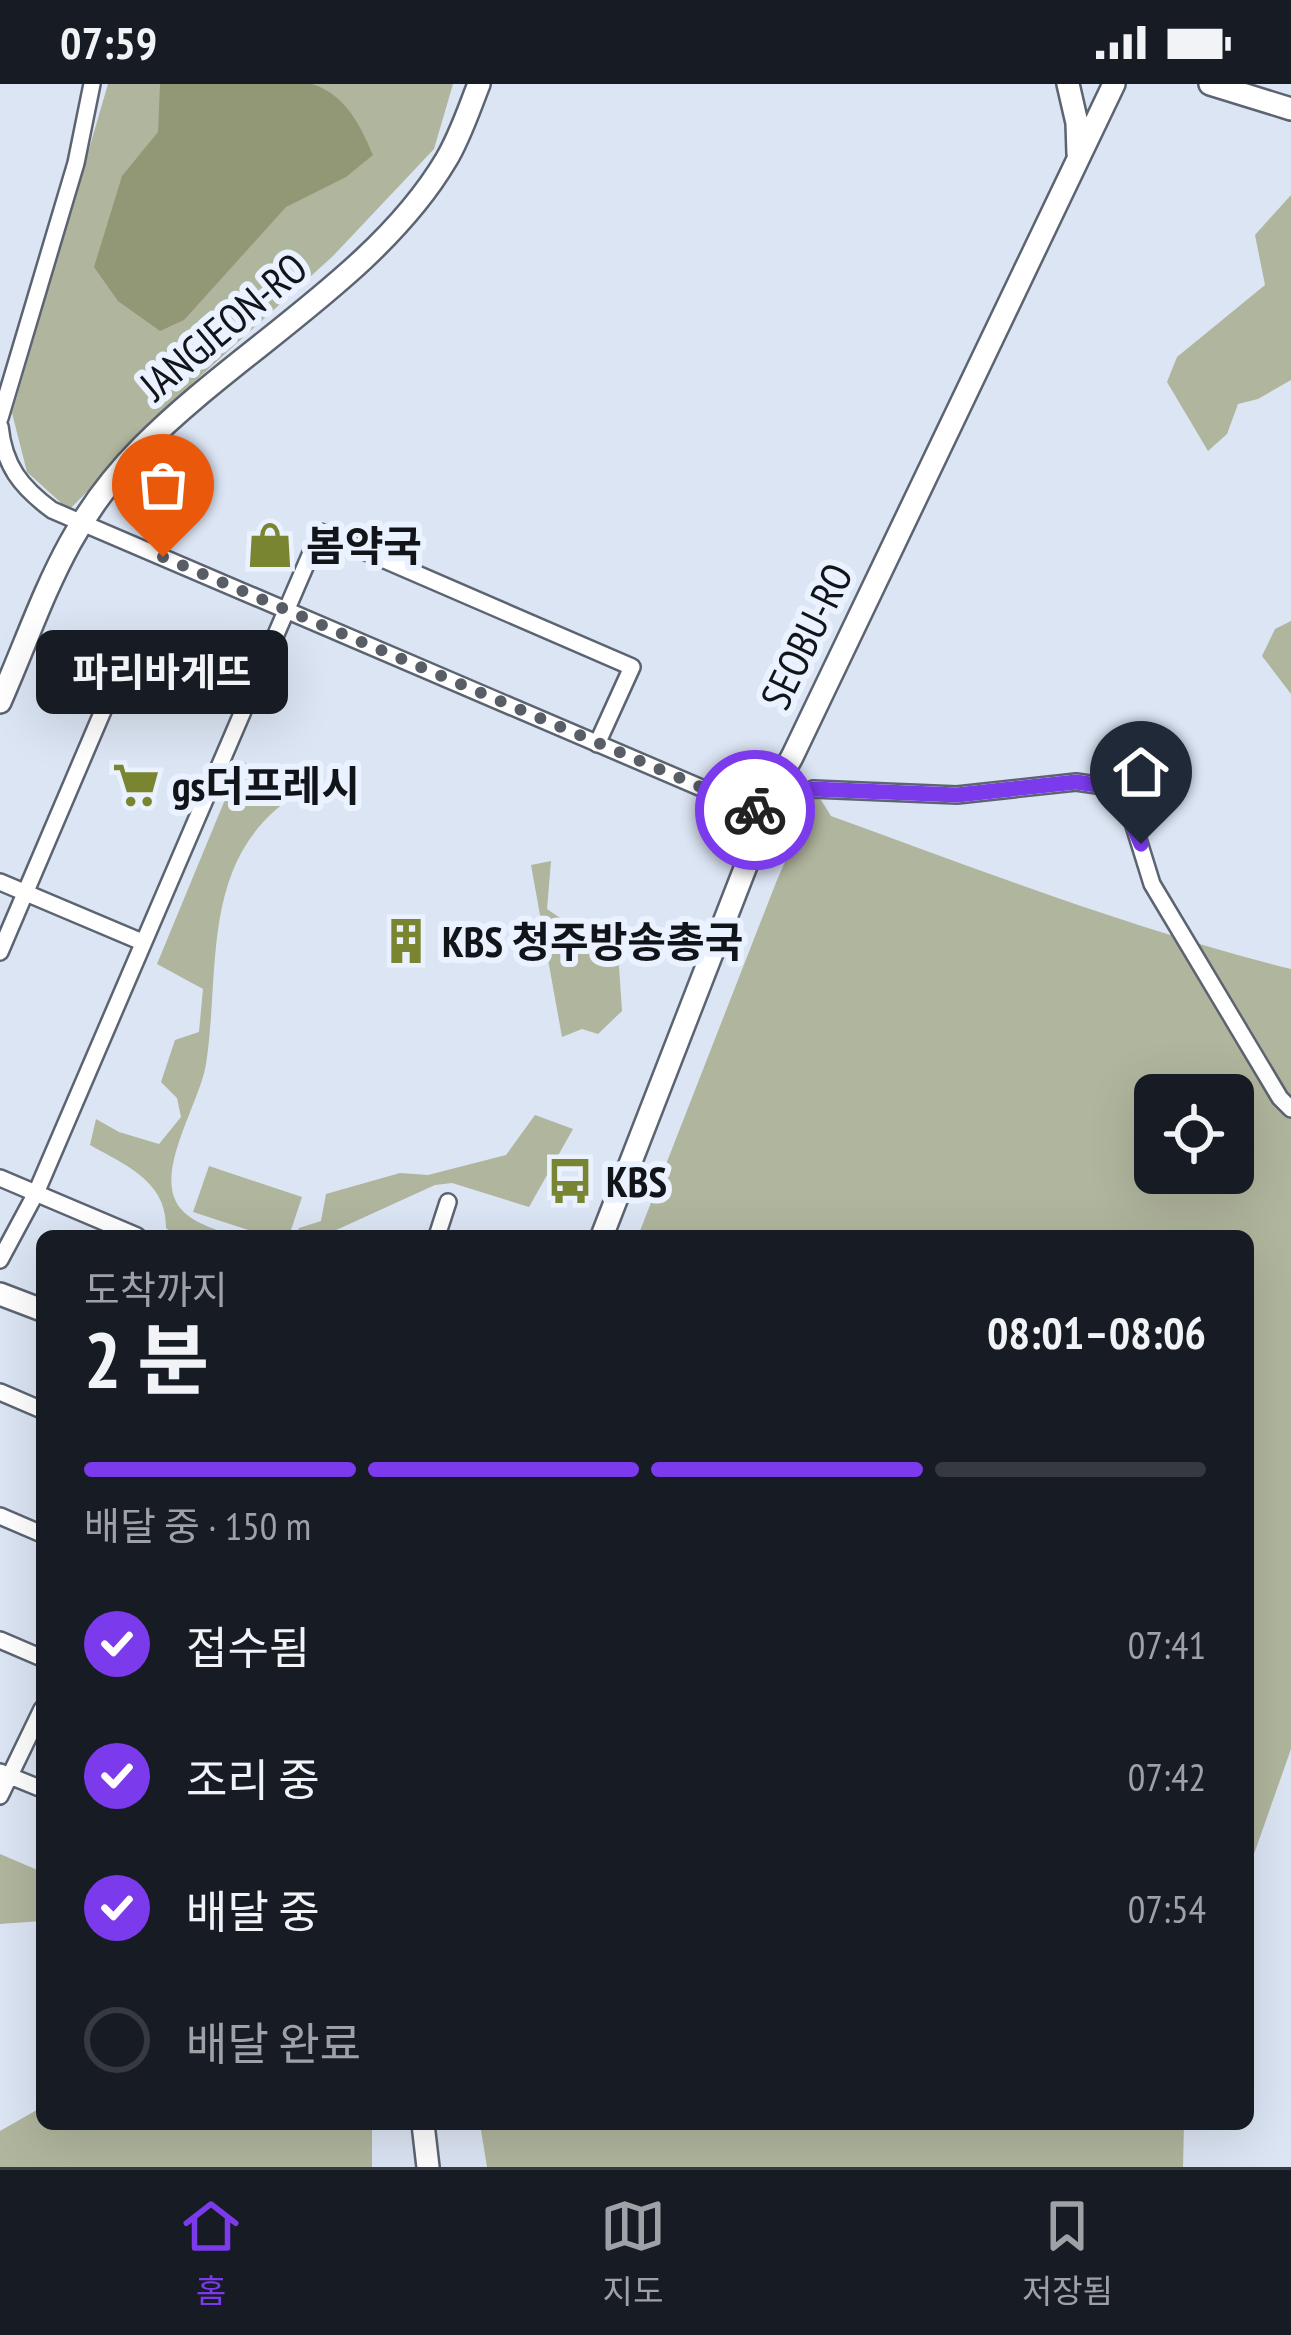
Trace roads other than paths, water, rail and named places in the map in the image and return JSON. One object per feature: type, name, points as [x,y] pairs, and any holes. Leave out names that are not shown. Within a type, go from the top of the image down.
[{"type":"main road","name":"JANGJEON-RO","points":[[0,702],[53,569],[80,520],[139,449],[391,231],[448,157],[479,84]]},
{"type":"main road","points":[[1068,84],[1077,123],[1078,158]]},
{"type":"main road","name":"SEOBU-RO","points":[[604,1230],[751,853],[760,813],[792,757],[1114,84]]},
{"type":"main road","points":[[1210,84],[1291,110]]},
{"type":"main road","points":[[0,1294],[36,1308]]},
{"type":"main road","points":[[424,2130],[428,2167]]},
{"type":"street","points":[[92,84],[76,163],[0,422],[2,448],[21,485],[52,510],[760,813],[813,789],[957,795],[1076,782],[1104,786],[1121,798],[1152,884],[1280,1098],[1291,1108]]},
{"type":"street","points":[[0,1261],[36,1193],[320,532],[632,667],[598,744]]},
{"type":"street","points":[[0,952],[123,664],[139,652],[150,651],[251,692]]},
{"type":"street","points":[[0,882],[142,942]]},
{"type":"street","points":[[0,1178],[123,1230]]},
{"type":"street","points":[[439,1230],[448,1202]]},
{"type":"street","points":[[0,1392],[36,1407]]},
{"type":"street","points":[[0,1516],[36,1531]]},
{"type":"street","points":[[0,1640],[36,1655]]},
{"type":"street","points":[[0,1796],[5,1774],[36,1720]]},
{"type":"street","points":[[5,1774],[36,1787]]},
{"type":"place","name":"봄약국","points":[[270,545]]},
{"type":"place","name":"파리바게뜨","points":[[163,557]]},
{"type":"place","name":"gs더프레시","points":[[136,785]]},
{"type":"place","name":"KBS 청주방송총국","points":[[406,941]]},
{"type":"place","name":"KBS","points":[[570,1181]]}]
